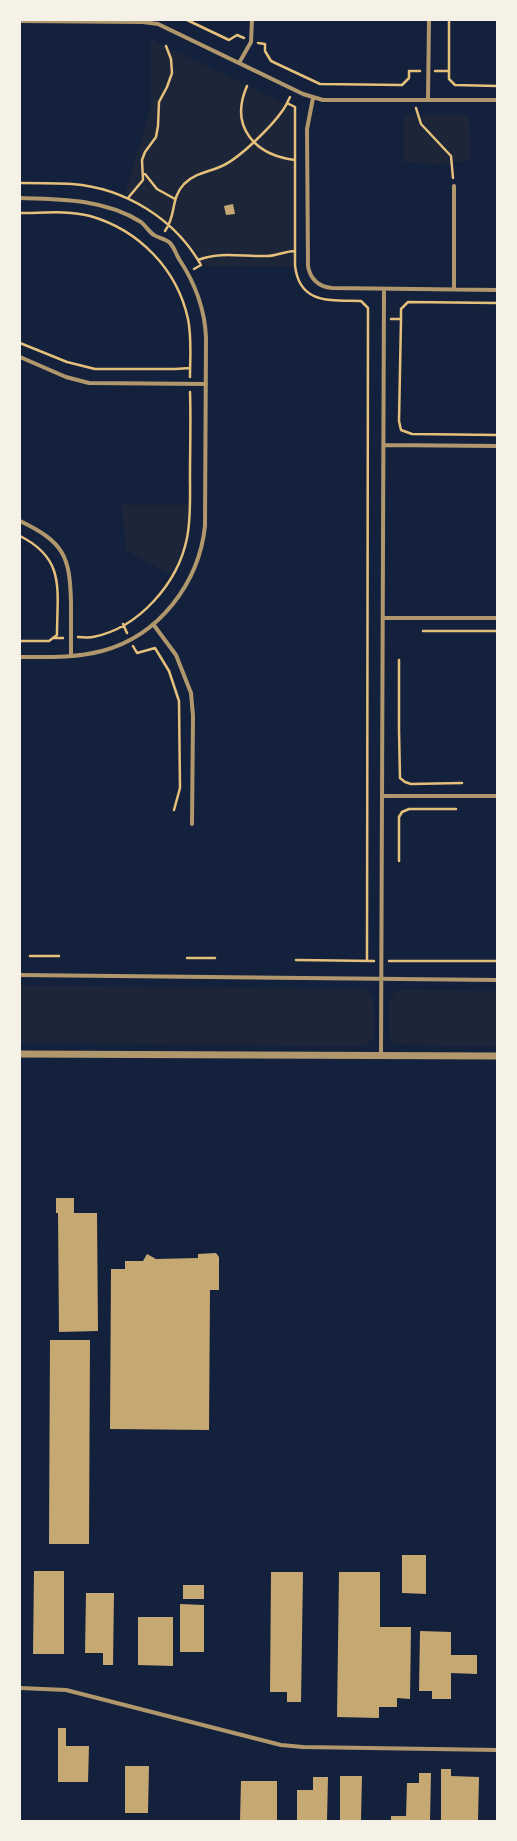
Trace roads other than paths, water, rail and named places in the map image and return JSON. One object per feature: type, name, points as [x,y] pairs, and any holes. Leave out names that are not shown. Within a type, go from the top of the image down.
[{"type":"street","points":[[20,21],[82,20],[143,22],[158,24],[312,98],[329,100],[497,100]]},
{"type":"street","points":[[239,63],[251,41],[252,20]]},
{"type":"street","points":[[428,20],[428,99]]},
{"type":"street","points":[[312,98],[307,129],[308,266],[309,274],[315,282],[328,288],[497,290]]},
{"type":"street","points":[[454,186],[454,289]]},
{"type":"street","points":[[20,198],[66,200],[104,206],[134,218],[153,235],[170,243],[188,272],[196,289],[204,316],[206,338],[206,510],[203,542],[197,563],[187,585],[170,608],[153,624],[130,639],[101,651],[72,656],[20,657]]},
{"type":"street","points":[[382,1055],[384,289]]},
{"type":"street","points":[[20,357],[66,377],[89,383],[206,384]]},
{"type":"street","points":[[384,445],[497,446]]},
{"type":"street","points":[[20,521],[46,535],[60,550],[67,562],[70,577],[72,656]]},
{"type":"street","points":[[384,618],[497,618]]},
{"type":"street","points":[[153,624],[176,656],[191,693],[194,716],[192,824]]},
{"type":"street","points":[[383,796],[497,796]]},
{"type":"street","points":[[20,975],[497,980]]},
{"type":"street","points":[[20,1054],[497,1056]]},
{"type":"street","points":[[20,1688],[66,1690],[281,1745],[303,1747],[497,1750]]}]
